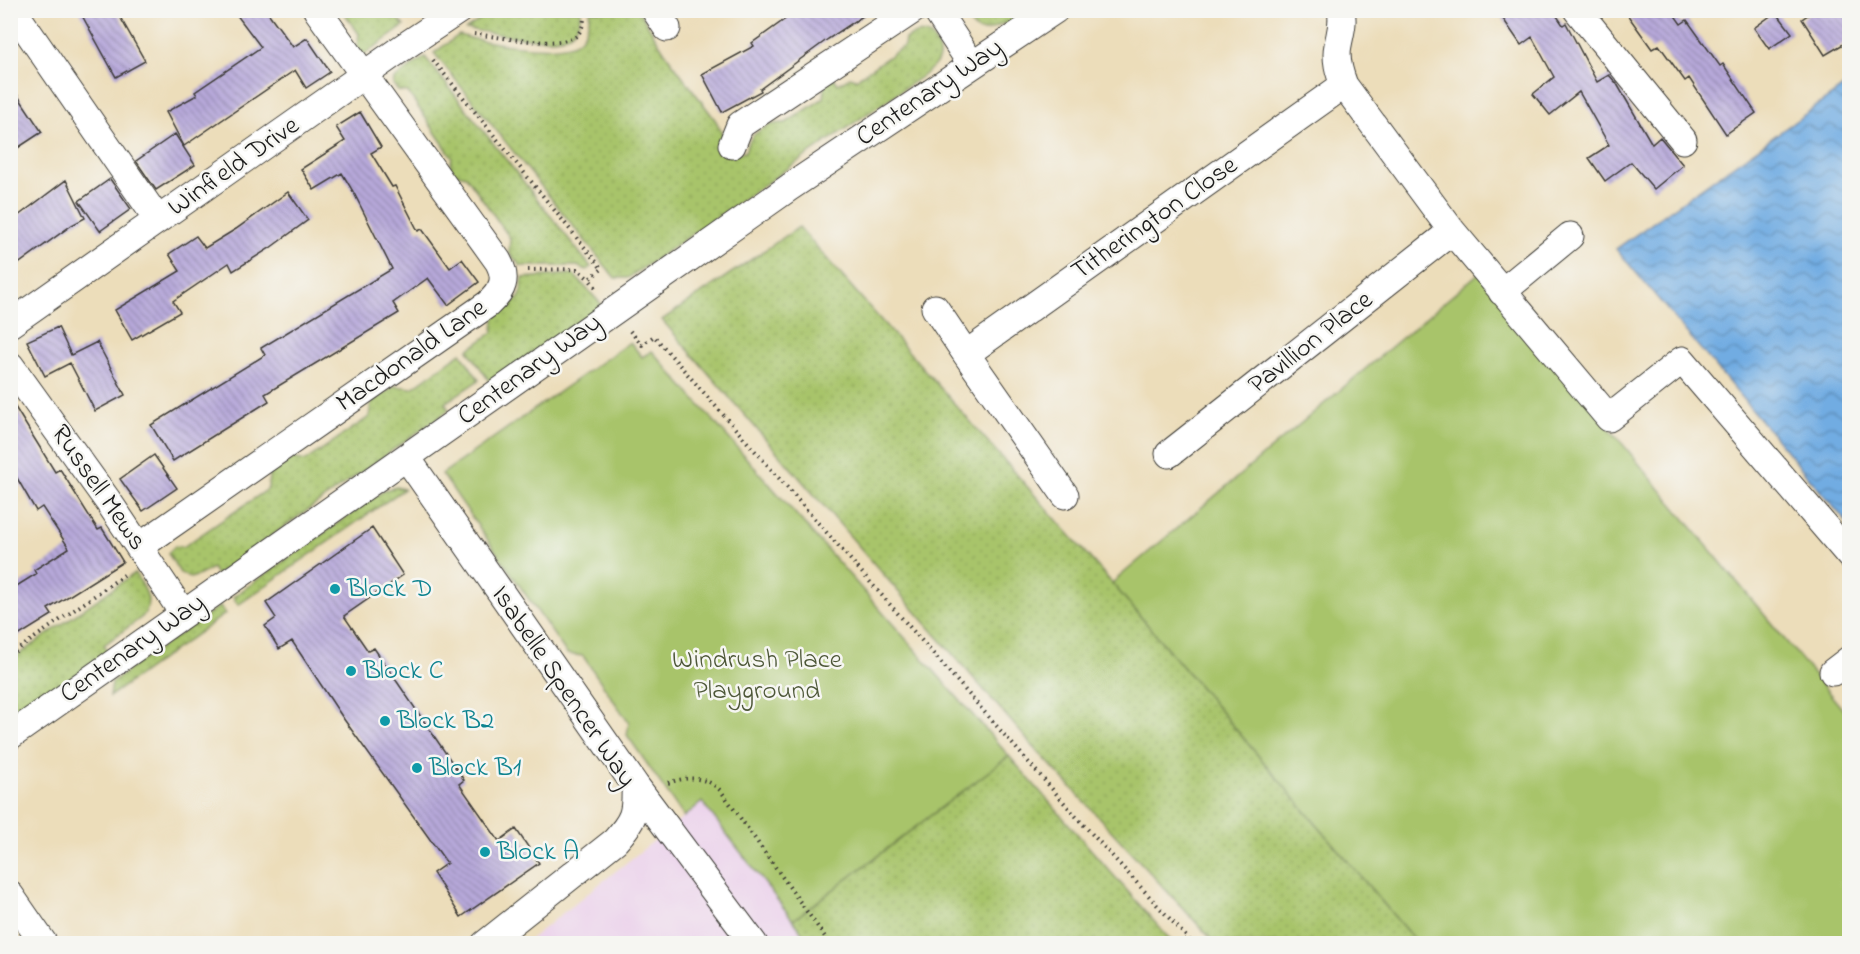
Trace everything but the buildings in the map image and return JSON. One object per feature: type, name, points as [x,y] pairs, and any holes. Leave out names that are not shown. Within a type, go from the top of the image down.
[{"type":"street","points":[[13,10],[158,220]]},
{"type":"street","name":"Macdonald Lane","points":[[143,553],[488,304],[501,288],[503,270],[317,10]]},
{"type":"street","points":[[732,146],[740,125],[913,10]]},
{"type":"street","points":[[936,10],[972,65]]},
{"type":"street","name":"Centenary Way","points":[[10,736],[614,310],[790,188],[1055,10]]},
{"type":"street","points":[[1341,10],[1342,33],[1337,57],[1338,70],[1344,85],[1452,231],[1609,418],[1682,360],[1850,556]]},
{"type":"street","points":[[1577,10],[1683,140]]},
{"type":"street","name":"Winfield Drive","points":[[10,324],[449,17]]},
{"type":"street","name":"Titherington Close","points":[[966,354],[1344,85]]},
{"type":"street","name":"Pavillion Place","points":[[1169,454],[1452,231]]},
{"type":"street","points":[[1502,292],[1570,236]]},
{"type":"street","points":[[935,308],[1065,495]]},
{"type":"street","name":"Russell Mews","points":[[10,365],[183,613]]},
{"type":"street","name":"Isabelle Spencer Way","points":[[407,458],[641,792],[630,824],[615,841],[485,944]]},
{"type":"street","points":[[641,792],[754,944]]},
{"type":"street","points":[[10,895],[44,944]]},
{"type":"path","points":[[449,17],[463,32],[558,42],[571,39],[578,34],[583,25],[584,10]]},
{"type":"path","points":[[427,52],[602,269],[589,279]]},
{"type":"path","points":[[503,270],[577,269],[589,279],[642,345],[654,336],[1081,822],[1193,944]]},
{"type":"path","points":[[10,655],[143,553]]},
{"type":"path","points":[[641,792],[681,779],[698,778],[714,784],[830,944]]},
{"type":"shaded area","points":[[702,802],[810,943],[524,944],[684,817]]},
{"type":"green space","points":[[581,10],[581,13],[575,29],[566,36],[557,38],[532,39],[466,29],[493,11]]},
{"type":"green space","points":[[343,11],[391,11],[404,26],[362,56],[357,48],[359,34]]},
{"type":"green space","points":[[590,11],[639,11],[666,54],[716,121],[732,154],[745,152],[750,139],[760,130],[772,124],[786,123],[824,98],[825,86],[834,78],[838,84],[850,77],[856,79],[904,46],[905,39],[908,37],[921,33],[928,34],[936,43],[939,54],[936,64],[921,77],[628,278],[615,278],[434,53],[459,35],[521,46],[569,45],[579,40],[584,34]]},
{"type":"green space","points":[[964,11],[1035,11],[1008,29],[1004,23],[990,30],[980,31],[971,25]]},
{"type":"green space","points":[[425,57],[591,267],[587,270],[577,266],[521,266],[509,253],[510,238],[466,176],[449,171],[452,157],[408,92],[398,91],[393,84],[394,79]]},
{"type":"green space","points":[[799,227],[1112,583],[1417,943],[1215,943],[1030,743],[662,320]]},
{"type":"green space","points":[[1480,272],[1849,717],[1849,943],[1417,943],[1112,583]]},
{"type":"green space","points":[[573,274],[602,305],[490,382],[468,350],[493,332],[494,318],[520,297],[523,278]]},
{"type":"green space","name":"Windrush Place Playground","points":[[630,342],[642,357],[652,351],[1009,756],[793,920],[702,802],[684,817],[627,735],[629,723],[583,656],[567,654],[442,474]]},
{"type":"green space","points":[[461,353],[479,380],[445,403],[449,410],[216,575],[212,568],[190,578],[180,573],[168,553],[175,546],[183,547],[268,489],[269,474],[293,458],[305,461],[369,417],[371,403],[395,386],[412,388]]},
{"type":"green space","points":[[396,487],[404,489],[238,605],[233,597],[385,490]]},
{"type":"green space","points":[[135,573],[145,589],[148,600],[148,606],[142,617],[104,645],[108,653],[11,721],[11,660]]},
{"type":"green space","points":[[220,606],[225,614],[110,696],[112,682]]},
{"type":"green space","points":[[1009,756],[1173,943],[810,943],[793,920]]},
{"type":"water","points":[[1849,83],[1849,525],[1616,249]]},
{"type":"place","name":"Block D","points":[[335,589]]},
{"type":"place","name":"Block C","points":[[351,671]]},
{"type":"place","name":"Block B2","points":[[385,721]]},
{"type":"place","name":"Block B1","points":[[417,768]]},
{"type":"place","name":"Block A","points":[[485,852]]}]
